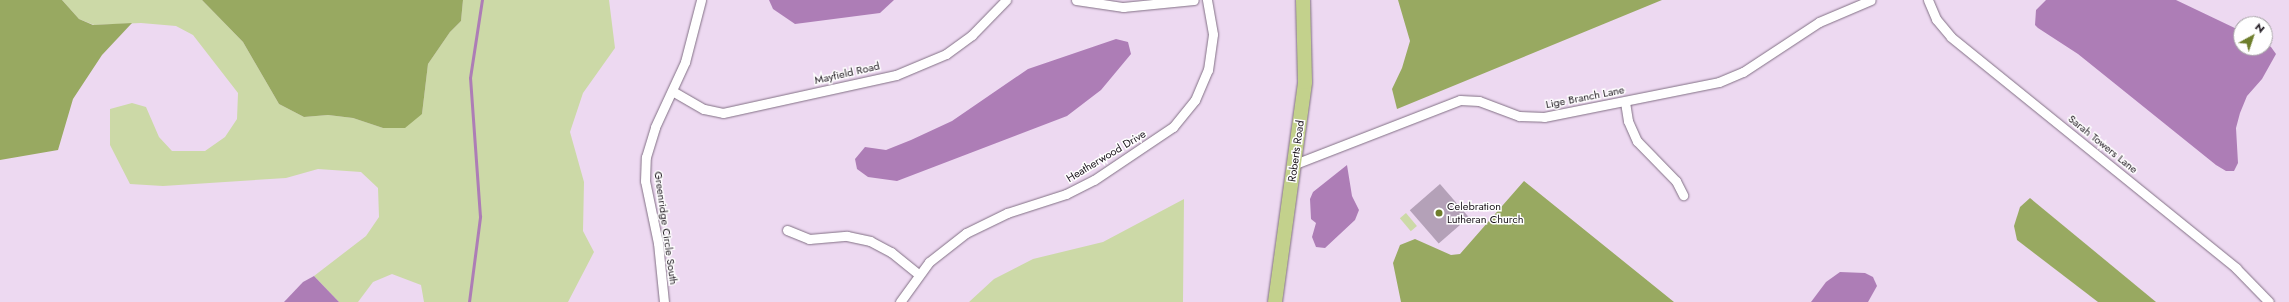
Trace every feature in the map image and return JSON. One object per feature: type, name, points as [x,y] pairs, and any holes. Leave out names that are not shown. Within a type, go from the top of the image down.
[{"type":"main road","name":"Roberts Road","points":[[1275,302],[1305,82],[1303,0]]},
{"type":"street","name":"Greenridge Circle South","points":[[664,302],[645,165],[650,142],[674,92],[688,55],[701,0]]},
{"type":"street","name":"Mayfield Road","points":[[674,92],[704,109],[723,113],[896,75],[946,54],[972,35],[1006,0]]},
{"type":"street","points":[[1076,0],[1130,7],[1194,0]]},
{"type":"street","name":"Heatherwood Drive","points":[[900,302],[918,274],[966,233],[1007,213],[1066,194],[1094,180],[1173,127],[1195,100],[1208,70],[1213,34],[1207,0]]},
{"type":"street","name":"Lige Branch Lane","points":[[1295,164],[1460,100],[1479,101],[1532,118],[1625,102],[1736,76],[1812,25],[1871,0]]},
{"type":"street","name":"Sarah Towers Lane","points":[[1928,0],[1936,19],[1951,37],[2236,268],[2269,302]]},
{"type":"street","points":[[1625,102],[1628,120],[1637,141],[1676,180],[1683,195]]},
{"type":"street","points":[[787,230],[809,239],[847,236],[870,241],[892,252],[918,274]]},
{"type":"green space","points":[[0,0],[62,0],[79,19],[93,25],[132,23],[102,55],[73,99],[58,150],[0,160]]},
{"type":"green space","points":[[62,0],[202,0],[243,42],[279,104],[304,117],[328,115],[353,118],[383,128],[422,114],[428,64],[450,32],[461,21],[463,0],[609,0],[615,48],[583,93],[570,132],[584,182],[583,231],[594,252],[568,302],[424,302],[421,285],[392,274],[373,282],[358,302],[339,302],[314,276],[366,236],[379,217],[378,188],[361,172],[318,169],[286,178],[163,186],[130,184],[110,145],[110,109],[132,103],[146,107],[159,137],[172,151],[205,151],[225,137],[237,119],[238,93],[193,35],[176,26],[141,23],[94,25],[79,19]]},
{"type":"green space","points":[[202,0],[463,0],[461,21],[450,32],[428,64],[422,114],[405,128],[383,128],[353,118],[328,115],[304,117],[279,104],[243,42]]},
{"type":"green space","points":[[1398,0],[1662,0],[1397,109],[1392,89],[1402,68],[1410,41]]},
{"type":"green space","points":[[1524,181],[1674,302],[1401,302],[1393,263],[1400,245],[1415,239],[1451,255],[1460,254]]},
{"type":"green space","points":[[2030,198],[2156,302],[2098,302],[2017,240],[2014,226],[2020,207]]},
{"type":"green space","points":[[1184,199],[1183,302],[969,302],[994,279],[1033,259],[1103,242]]},
{"type":"green space","points":[[1406,213],[1417,226],[1411,231],[1400,218]]},
{"type":"shaded area","points":[[769,0],[894,0],[880,13],[795,24],[773,9]]},
{"type":"shaded area","points":[[2046,0],[2176,0],[2233,27],[2233,56],[2273,56],[2273,50],[2276,54],[2262,79],[2247,96],[2240,113],[2236,128],[2238,163],[2234,171],[2226,171],[2216,165],[2078,54],[2038,28],[2035,25],[2036,10]]},
{"type":"shaded area","points":[[1116,39],[1128,42],[1131,54],[1101,90],[1067,116],[897,181],[868,177],[857,169],[855,159],[865,147],[886,150],[911,140],[952,121],[1028,69]]},
{"type":"shaded area","points":[[1347,165],[1352,196],[1359,210],[1355,220],[1325,248],[1316,247],[1312,237],[1316,223],[1311,219],[1310,199],[1313,192]]},
{"type":"shaded area","points":[[1840,272],[1865,273],[1873,277],[1877,286],[1868,302],[1811,302],[1826,282]]},
{"type":"shaded area","points":[[314,276],[339,302],[284,302],[303,282]]},
{"type":"building","name":"Celebration Lutheran Church","points":[[1440,184],[1469,217],[1439,243],[1410,210]]},
{"type":"waterway","points":[[469,302],[480,217],[470,78],[482,0]]},
{"type":"place","name":"Celebration Lutheran Church","points":[[1439,213]]}]
